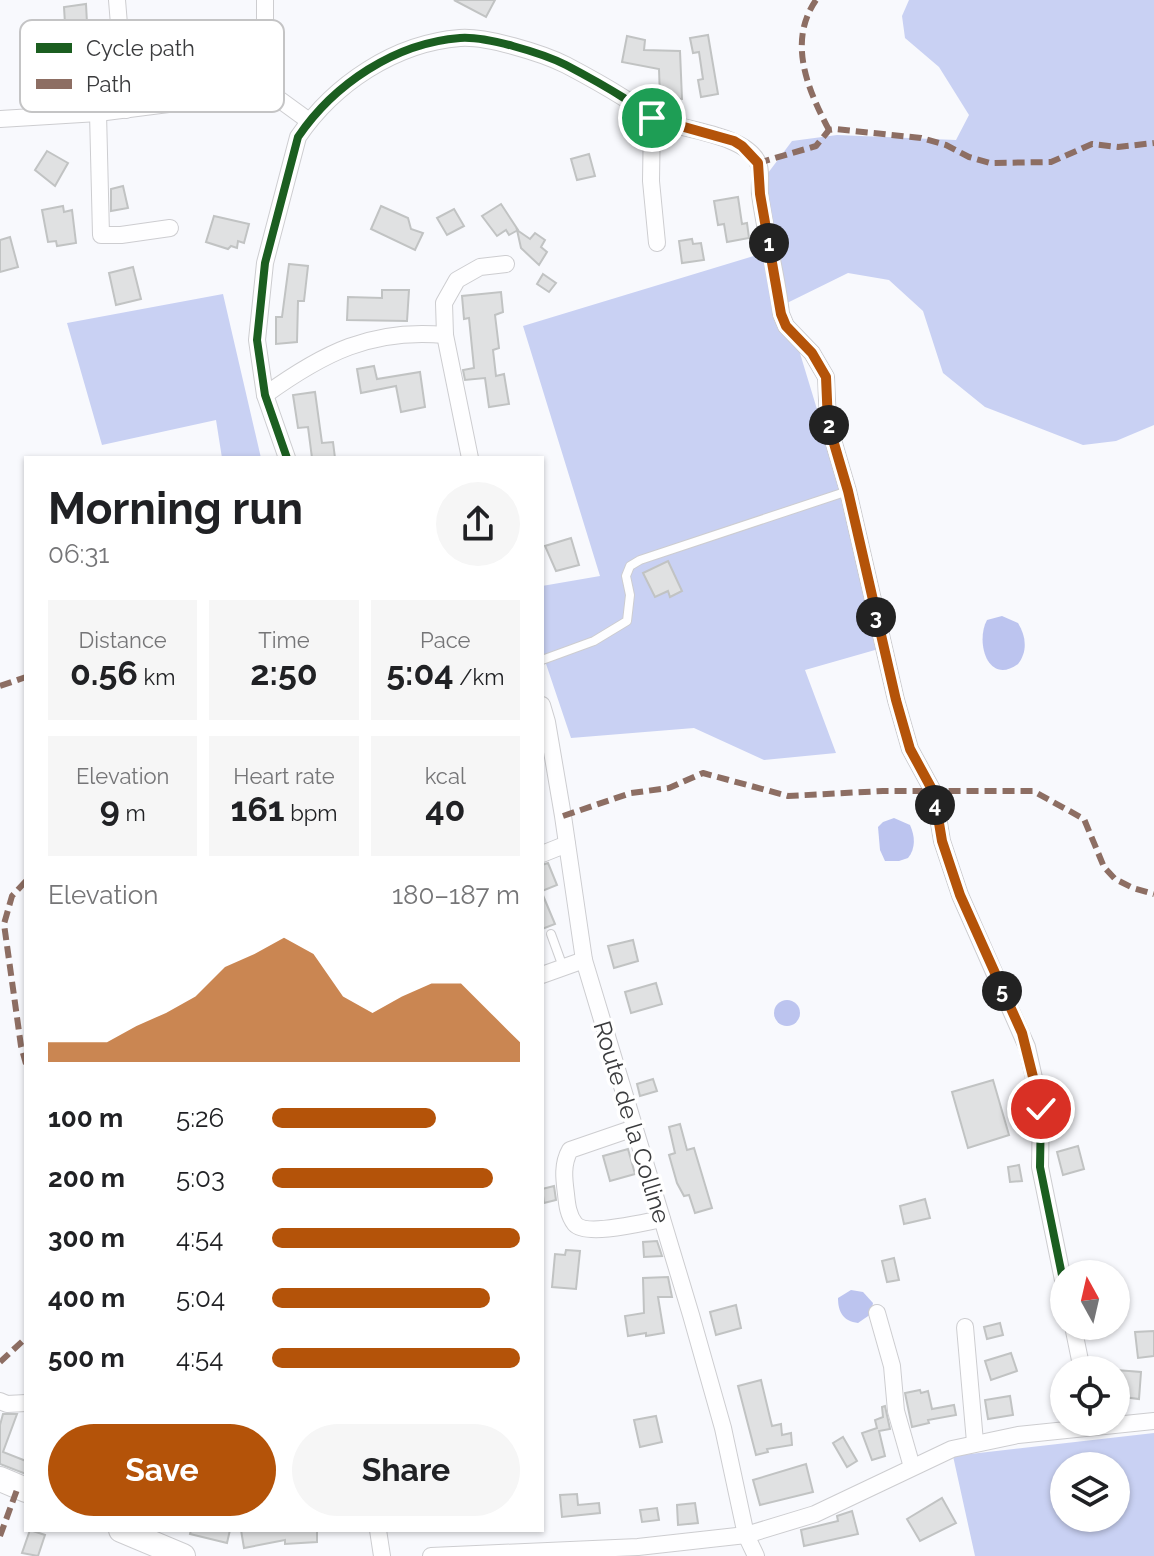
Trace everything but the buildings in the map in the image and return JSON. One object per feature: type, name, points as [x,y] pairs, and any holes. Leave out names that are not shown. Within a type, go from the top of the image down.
[{"type":"main road","points":[[0,1479],[24,1489]]},
{"type":"main road","points":[[126,1532],[183,1556]]},
{"type":"street","points":[[117,0],[119,20]]},
{"type":"street","points":[[286,456],[265,395],[257,340],[265,263],[298,137],[309,121],[353,79],[379,61],[419,47],[461,38],[507,44],[563,63],[652,118],[742,146],[758,163],[760,194],[781,314],[786,326],[812,353],[826,377],[828,423],[848,491],[889,672],[910,749],[934,793],[942,841],[960,895],[1027,1047],[1041,1109],[1040,1167],[1059,1260]]},
{"type":"street","points":[[284,101],[309,121]]},
{"type":"street","points":[[0,119],[107,112]]},
{"type":"street","points":[[98,113],[101,235],[170,228]]},
{"type":"street","points":[[652,118],[651,181],[657,243]]},
{"type":"street","points":[[470,456],[445,335],[444,303],[457,280],[480,267],[506,264]]},
{"type":"street","points":[[265,395],[320,358],[364,340],[423,333],[445,335]]},
{"type":"street","name":"Route de la Colline","points":[[544,712],[584,960],[723,1428],[746,1535],[756,1556]]},
{"type":"street","points":[[544,853],[567,844]]},
{"type":"street","points":[[544,974],[584,960]]},
{"type":"street","points":[[634,1128],[570,1150],[565,1159],[564,1178],[567,1209],[582,1229],[662,1219]]},
{"type":"street","points":[[877,1313],[892,1366],[896,1411],[912,1467]]},
{"type":"street","points":[[965,1327],[975,1442]]},
{"type":"street","points":[[0,1401],[24,1403]]},
{"type":"street","points":[[1130,1423],[1154,1421]]},
{"type":"street","points":[[431,1556],[638,1547],[746,1535],[815,1514],[952,1449],[975,1442],[1050,1431]]},
{"type":"street","points":[[378,1532],[382,1556]]},
{"type":"lane","points":[[544,659],[594,641],[627,621],[630,595],[626,576],[630,566],[640,560],[848,491]]},
{"type":"lane","points":[[551,934],[563,967]]},
{"type":"shaded area","points":[[909,0],[1154,0],[1154,425],[1116,441],[1083,445],[985,407],[943,373],[923,311],[889,280],[848,273],[785,304],[889,646],[805,670],[836,753],[764,760],[694,728],[571,738],[544,658],[544,586],[600,576],[523,326],[757,255],[765,177],[792,141],[837,135],[956,140],[969,115],[939,67],[905,38],[902,16]]},
{"type":"shaded area","points":[[223,294],[261,456],[222,456],[216,420],[102,445],[67,323]]},
{"type":"shaded area","points":[[1002,616],[1018,623],[1025,644],[1018,664],[999,670],[987,658],[983,639],[987,620]]},
{"type":"shaded area","points":[[894,818],[910,825],[913,846],[908,858],[885,861],[880,850],[878,827]]},
{"type":"shaded area","points":[[787,1000],[796,1004],[800,1013],[796,1022],[787,1026],[778,1022],[774,1013],[778,1004]]},
{"type":"shaded area","points":[[851,1290],[863,1292],[873,1303],[871,1314],[858,1323],[845,1318],[839,1308],[838,1298]]},
{"type":"shaded area","points":[[1154,1433],[1154,1556],[975,1556],[953,1456]]},
{"type":"marked path","points":[[816,0],[807,16],[802,49],[808,82],[829,130]]},
{"type":"marked path","points":[[758,163],[816,146],[829,130],[835,129],[921,138],[990,163],[1051,162],[1092,144],[1118,147],[1154,143]]},
{"type":"marked path","points":[[0,686],[24,678]]},
{"type":"marked path","points":[[563,816],[631,793],[669,788],[703,773],[788,796],[883,791],[1033,791],[1084,819],[1104,867],[1115,879],[1154,894]]},
{"type":"marked path","points":[[24,883],[12,896],[4,924],[24,1057]]},
{"type":"marked path","points":[[0,1362],[24,1340]]},
{"type":"marked path","points":[[0,1536],[18,1487]]},
{"type":"cycle path","points":[[286,456],[265,395],[257,340],[265,263],[298,137],[329,100],[368,70],[412,48],[436,42],[460,38],[499,42],[566,65],[628,100],[654,119],[727,139],[751,153],[759,166],[762,209],[781,314],[786,326],[812,353],[826,377],[828,423],[848,491],[910,749],[934,793],[942,841],[960,895],[1027,1047],[1041,1109],[1040,1167],[1059,1260]]},
{"type":"route","points":[[652,118],[734,141],[758,163],[760,194],[781,314],[786,326],[812,353],[826,377],[828,423],[848,491],[910,749],[934,793],[942,841],[960,895],[1022,1033],[1036,1079],[1041,1109]]}]
